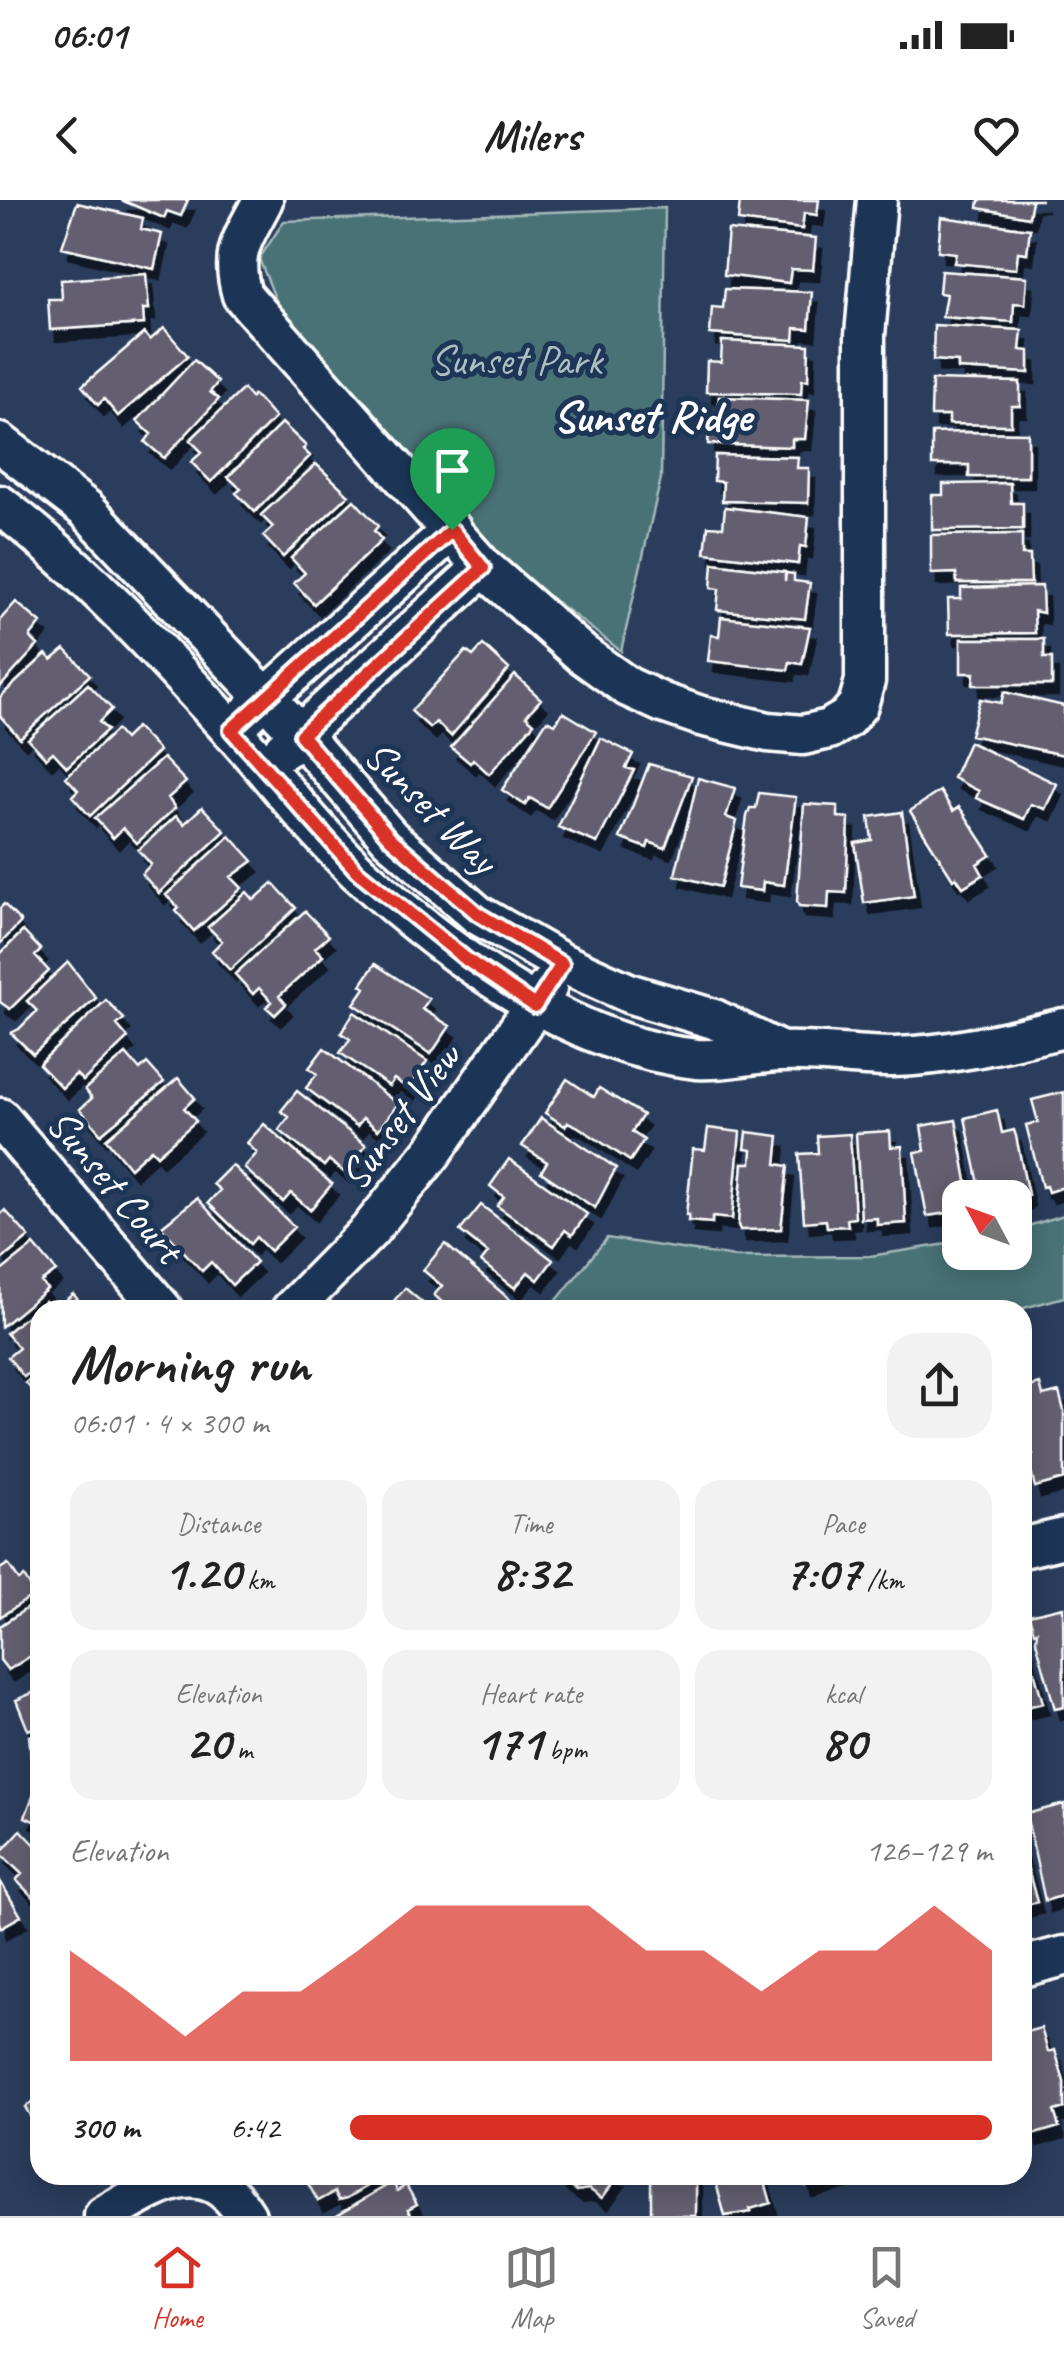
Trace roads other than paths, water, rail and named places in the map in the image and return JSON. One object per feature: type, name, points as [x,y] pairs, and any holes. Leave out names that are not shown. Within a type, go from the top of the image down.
[{"type":"street","points":[[263,200],[236,255],[236,275],[242,294],[483,568],[582,654],[628,688],[662,704],[768,732],[802,735],[829,729],[846,719],[858,704],[865,681],[865,334],[877,200]]},
{"type":"street","name":"Sunset Way","points":[[0,444],[86,509],[301,735],[390,838],[478,914],[562,964],[631,994],[714,1018],[781,1052]]},
{"type":"street","name":"Sunset Way","points":[[0,504],[46,540],[231,730],[357,871],[467,960],[535,1006],[575,1025],[699,1059],[781,1052],[894,1057],[962,1050],[1064,1028]]},
{"type":"street","points":[[231,730],[452,530]]},
{"type":"street","points":[[263,766],[483,568]]},
{"type":"street","name":"Sunset View","points":[[301,1300],[368,1231],[436,1148],[562,964]]},
{"type":"street","name":"Sunset Court","points":[[0,1118],[155,1300]]},
{"type":"street","points":[[1032,1546],[1064,1538]]},
{"type":"street","points":[[1032,1964],[1064,1956]]},
{"type":"street","points":[[104,2216],[159,2185]]},
{"type":"street","points":[[219,2185],[246,2216]]},
{"type":"district","name":"Sunset Ridge","points":[[652,415]]},
{"type":"park label","name":"Sunset Park","points":[[516,359]]}]
